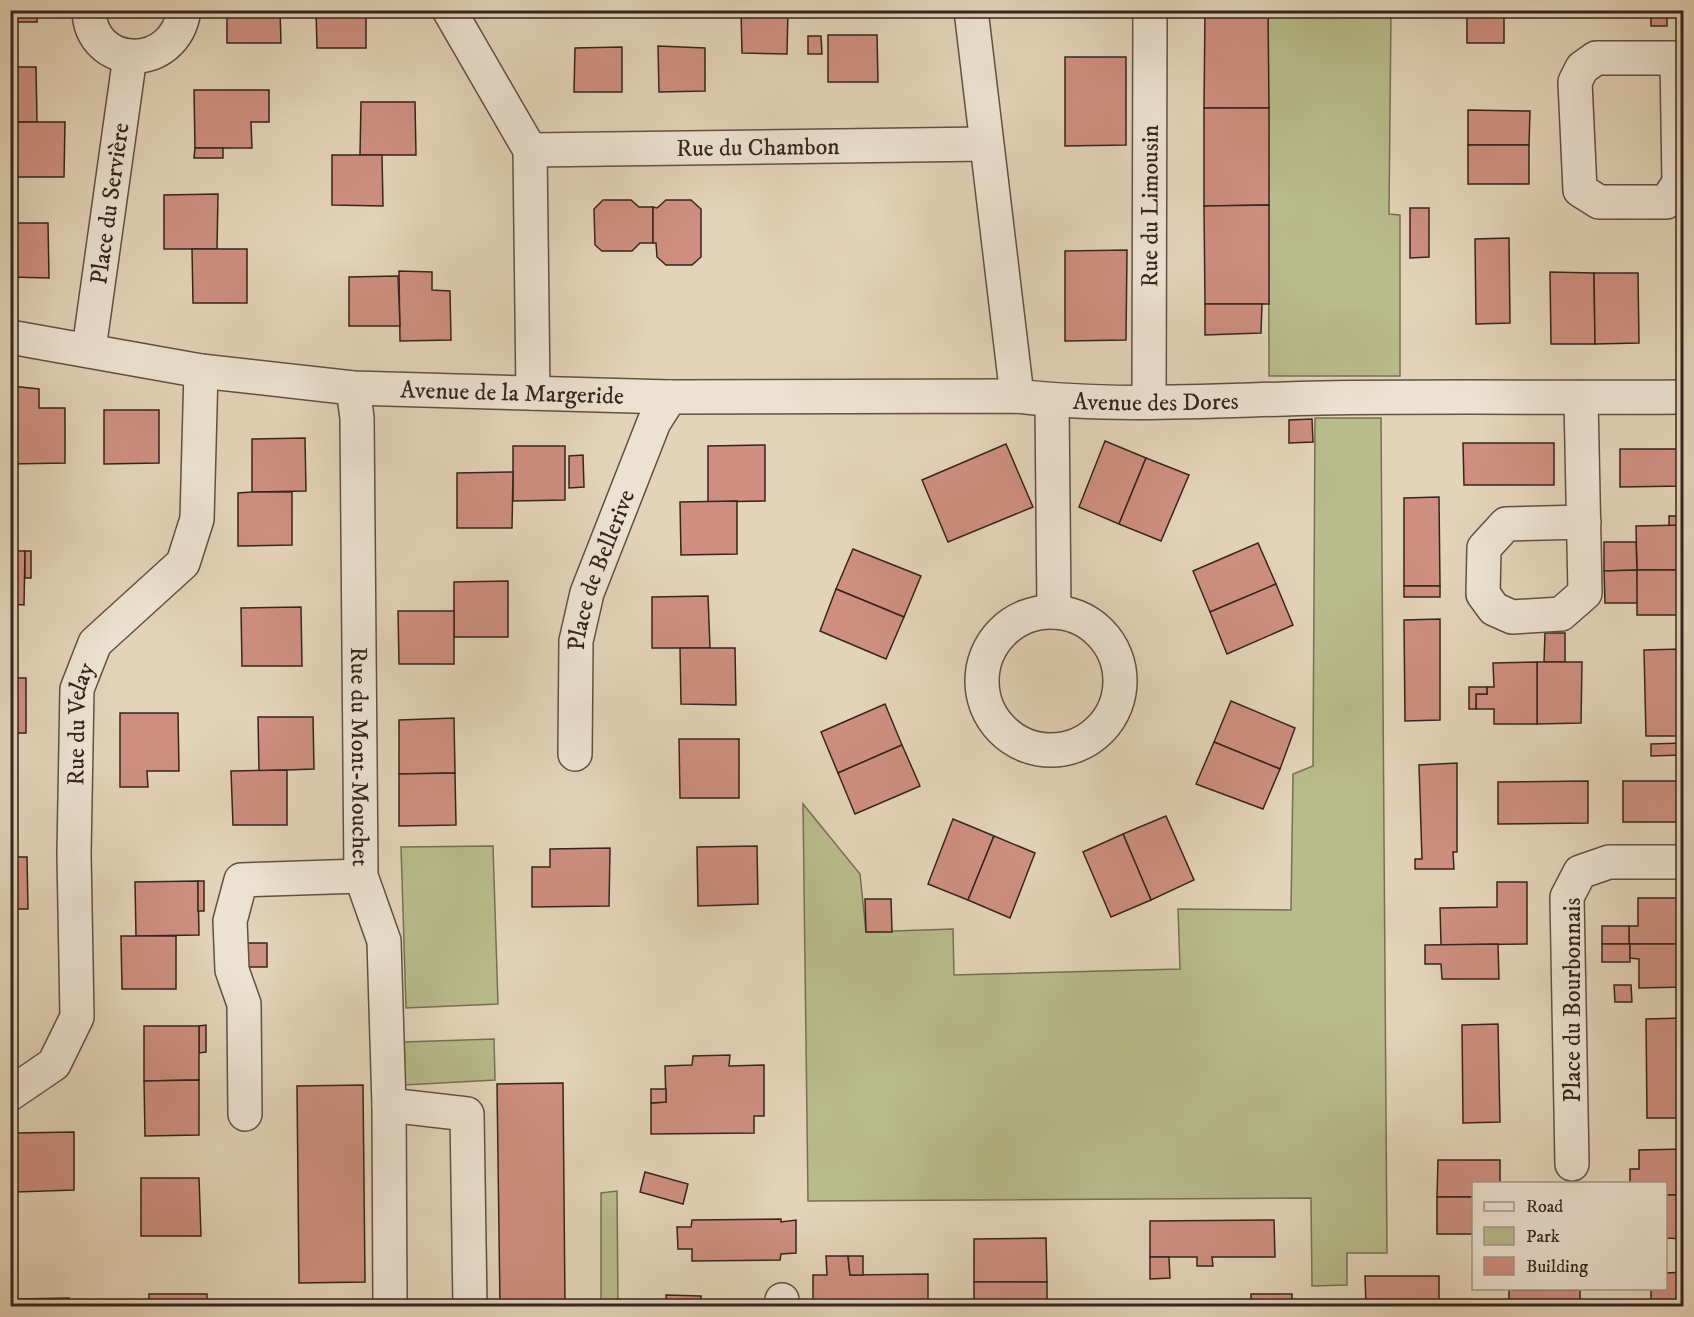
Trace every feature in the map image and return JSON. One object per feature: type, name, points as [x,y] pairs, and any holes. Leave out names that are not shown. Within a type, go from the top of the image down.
[{"type":"street","points":[[89,10],[93,29],[102,42],[115,52],[129,56],[146,56],[160,51],[172,41],[181,27],[184,10]]},
{"type":"street","points":[[448,10],[531,150],[533,393]]},
{"type":"street","points":[[971,10],[1017,396]]},
{"type":"street","name":"Rue du Limousin","points":[[1149,401],[1150,10]]},
{"type":"street","name":"Place du Servière","points":[[89,349],[129,56]]},
{"type":"street","points":[[1596,58],[1680,58],[1679,183],[1666,202],[1599,202],[1580,190],[1575,82],[1582,68],[1596,58]]},
{"type":"street","name":"Rue du Chambon","points":[[531,150],[986,144]]},
{"type":"street","name":"Avenue de la Margeride","points":[[10,337],[89,349],[201,371],[353,388],[670,397],[1017,396]]},
{"type":"street","name":"Rue du Velay","points":[[10,1094],[54,1064],[77,1017],[74,854],[77,689],[95,643],[183,563],[197,519],[201,371]]},
{"type":"street","name":"Rue du Mont-Mouchet","points":[[245,1114],[244,1004],[232,970],[230,921],[241,880],[362,876],[357,418],[353,388]]},
{"type":"street","name":"Avenue des Dores","points":[[1017,396],[1052,400],[1149,401],[1683,398]]},
{"type":"street","name":"Place de Bellerive","points":[[575,754],[576,641],[587,593],[654,422],[670,397]]},
{"type":"street","points":[[1581,398],[1584,522]]},
{"type":"street","points":[[1052,400],[1054,612]]},
{"type":"street","points":[[1054,612],[1075,616],[1094,626],[1108,642],[1117,662],[1121,683],[1116,704],[1106,723],[1091,738],[1072,748],[1048,750],[1024,745],[1004,732],[990,713],[983,690],[984,666],[993,644],[1009,626],[1031,615],[1054,612]]},
{"type":"street","name":"Place du Bourbonnais","points":[[1572,1164],[1567,897],[1580,872],[1609,862],[1683,862]]},
{"type":"street","points":[[362,876],[384,941],[389,1105],[390,1306]]},
{"type":"street","points":[[389,1105],[467,1114],[470,1306]]},
{"type":"green space","points":[[1268,11],[1391,11],[1389,214],[1400,215],[1400,376],[1269,376]]},
{"type":"green space","points":[[1315,418],[1381,418],[1387,1253],[1347,1253],[1347,1285],[1312,1286],[1311,1198],[808,1201],[803,804],[860,874],[866,932],[953,929],[954,975],[1180,969],[1178,909],[1291,910],[1293,774],[1313,766]]},
{"type":"green space","points":[[493,846],[498,1004],[406,1008],[401,847]]},
{"type":"green space","points":[[494,1039],[495,1080],[404,1085],[404,1042]]},
{"type":"green space","points":[[617,1191],[618,1306],[601,1306],[601,1193]]},
{"type":"building","points":[[10,10],[37,10],[37,22],[10,22]]},
{"type":"building","points":[[227,10],[280,10],[281,43],[227,43]]},
{"type":"building","points":[[316,10],[366,10],[366,48],[317,48]]},
{"type":"building","points":[[741,10],[788,10],[787,54],[742,53]]},
{"type":"building","points":[[1205,10],[1268,10],[1269,108],[1204,108]]},
{"type":"building","points":[[1467,10],[1504,10],[1504,43],[1467,43]]},
{"type":"building","points":[[1651,10],[1667,10],[1667,26],[1651,26]]},
{"type":"building","points":[[828,35],[877,35],[878,82],[828,82]]},
{"type":"building","points":[[808,36],[821,36],[822,54],[808,54]]},
{"type":"building","points":[[658,46],[705,48],[705,91],[659,92]]},
{"type":"building","points":[[622,47],[622,92],[574,92],[575,48]]},
{"type":"building","points":[[1065,57],[1126,57],[1126,145],[1065,146]]},
{"type":"building","points":[[10,67],[36,67],[37,122],[10,122]]},
{"type":"building","points":[[194,90],[269,90],[269,122],[251,122],[252,148],[195,148]]},
{"type":"building","points":[[361,102],[415,102],[416,155],[360,155]]},
{"type":"building","points":[[1204,108],[1269,108],[1269,205],[1204,206]]},
{"type":"building","points":[[1468,110],[1530,111],[1529,145],[1468,145]]},
{"type":"building","points":[[10,122],[65,122],[64,177],[10,177]]},
{"type":"building","points":[[1468,145],[1529,145],[1529,184],[1468,184]]},
{"type":"building","points":[[195,148],[223,148],[223,158],[194,158]]},
{"type":"building","points":[[332,155],[382,155],[383,206],[332,205]]},
{"type":"building","points":[[218,194],[217,249],[164,249],[164,195]]},
{"type":"building","points":[[603,200],[631,200],[639,207],[653,207],[653,243],[640,243],[632,251],[602,251],[595,245],[594,209]]},
{"type":"building","points":[[666,200],[691,200],[701,209],[701,257],[692,265],[666,265],[657,257],[656,243],[653,243],[653,207],[657,208]]},
{"type":"building","points":[[1269,205],[1269,304],[1205,304],[1204,206]]},
{"type":"building","points":[[1410,208],[1429,208],[1429,257],[1410,258]]},
{"type":"building","points":[[10,223],[48,223],[49,278],[10,277]]},
{"type":"building","points":[[1509,238],[1510,323],[1476,324],[1475,239]]},
{"type":"building","points":[[192,249],[247,249],[247,303],[193,303]]},
{"type":"building","points":[[1127,250],[1126,340],[1065,341],[1065,251]]},
{"type":"building","points":[[399,271],[432,272],[432,290],[450,291],[451,340],[400,341]]},
{"type":"building","points":[[1550,272],[1594,273],[1595,344],[1551,344]]},
{"type":"building","points":[[1594,273],[1638,273],[1639,343],[1595,344]]},
{"type":"building","points":[[398,276],[400,326],[349,326],[349,277]]},
{"type":"building","points":[[1205,304],[1262,304],[1261,333],[1205,335]]},
{"type":"building","points":[[11,386],[39,389],[39,408],[65,408],[65,463],[11,464]]},
{"type":"building","points":[[104,410],[159,410],[159,463],[104,464]]},
{"type":"building","points":[[1312,419],[1313,442],[1289,443],[1289,420]]},
{"type":"building","points":[[305,438],[306,491],[252,492],[252,439]]},
{"type":"building","points":[[1105,441],[1146,458],[1119,524],[1079,507]]},
{"type":"building","points":[[1463,443],[1554,443],[1554,485],[1464,485]]},
{"type":"building","points":[[1006,444],[1033,507],[948,542],[922,480]]},
{"type":"building","points":[[765,445],[765,501],[708,502],[708,446]]},
{"type":"building","points":[[513,446],[565,446],[565,500],[513,501]]},
{"type":"building","points":[[1620,449],[1684,449],[1684,486],[1620,487]]},
{"type":"building","points":[[583,455],[584,487],[569,488],[569,456]]},
{"type":"building","points":[[1146,458],[1189,475],[1161,541],[1119,524]]},
{"type":"building","points":[[513,472],[512,528],[457,528],[457,473]]},
{"type":"building","points":[[292,492],[292,545],[238,546],[238,493]]},
{"type":"building","points":[[1439,497],[1440,586],[1404,586],[1404,498]]},
{"type":"building","points":[[737,501],[737,554],[681,555],[680,502]]},
{"type":"building","points":[[1669,516],[1684,516],[1684,525],[1669,526]]},
{"type":"building","points":[[1684,525],[1684,570],[1637,570],[1636,526]]},
{"type":"building","points":[[1604,542],[1636,542],[1637,570],[1604,571]]},
{"type":"building","points":[[1258,543],[1276,584],[1210,612],[1193,571]]},
{"type":"building","points":[[853,549],[921,576],[904,617],[836,589]]},
{"type":"building","points":[[10,551],[25,551],[24,605],[10,604]]},
{"type":"building","points":[[25,551],[31,551],[31,578],[25,578]]},
{"type":"building","points":[[1637,570],[1638,603],[1605,603],[1604,571]]},
{"type":"building","points":[[1637,570],[1684,570],[1684,615],[1637,615]]},
{"type":"building","points":[[508,581],[508,637],[454,637],[454,582]]},
{"type":"building","points":[[1276,584],[1293,625],[1227,654],[1210,612]]},
{"type":"building","points":[[1404,586],[1440,586],[1440,597],[1404,597]]},
{"type":"building","points":[[836,589],[904,617],[886,659],[820,631]]},
{"type":"building","points":[[708,596],[710,648],[652,648],[652,597]]},
{"type":"building","points":[[301,607],[302,666],[242,666],[241,608]]},
{"type":"building","points":[[398,611],[454,611],[454,664],[399,664]]},
{"type":"building","points":[[1440,619],[1440,720],[1405,721],[1404,620]]},
{"type":"building","points":[[1545,633],[1565,633],[1565,662],[1544,662]]},
{"type":"building","points":[[680,648],[735,648],[736,705],[681,704]]},
{"type":"building","points":[[1681,649],[1683,736],[1646,736],[1644,650]]},
{"type":"building","points":[[1537,662],[1582,662],[1581,723],[1537,724]]},
{"type":"building","points":[[1537,662],[1537,724],[1494,724],[1494,709],[1476,709],[1476,694],[1487,694],[1487,687],[1494,687],[1493,663]]},
{"type":"building","points":[[10,678],[26,678],[26,733],[10,733]]},
{"type":"building","points":[[1469,687],[1487,687],[1487,694],[1476,694],[1476,709],[1469,709]]},
{"type":"building","points":[[1231,701],[1295,728],[1280,769],[1214,742]]},
{"type":"building","points":[[885,704],[902,745],[838,773],[821,732]]},
{"type":"building","points":[[120,713],[178,713],[179,771],[147,771],[148,787],[120,787]]},
{"type":"building","points":[[258,717],[313,717],[314,769],[259,771]]},
{"type":"building","points":[[454,718],[455,773],[399,774],[399,720]]},
{"type":"building","points":[[10,733],[16,733],[15,788],[10,788]]},
{"type":"building","points":[[679,739],[739,739],[739,798],[680,798]]},
{"type":"building","points":[[1214,742],[1280,769],[1263,809],[1196,784]]},
{"type":"building","points":[[1683,743],[1683,755],[1651,756],[1651,744]]},
{"type":"building","points":[[902,745],[920,786],[855,814],[838,773]]},
{"type":"building","points":[[1457,763],[1457,852],[1453,852],[1454,869],[1415,869],[1415,859],[1422,859],[1419,765]]},
{"type":"building","points":[[287,770],[287,825],[233,825],[231,771]]},
{"type":"building","points":[[455,773],[456,825],[399,826],[399,774]]},
{"type":"building","points":[[1588,781],[1588,823],[1498,824],[1498,782]]},
{"type":"building","points":[[1623,781],[1684,781],[1684,822],[1623,822]]},
{"type":"building","points":[[1166,816],[1194,880],[1151,900],[1123,834]]},
{"type":"building","points":[[953,819],[994,836],[968,900],[928,884]]},
{"type":"building","points":[[1123,834],[1151,900],[1111,917],[1083,852]]},
{"type":"building","points":[[994,836],[1035,853],[1010,918],[968,900]]},
{"type":"building","points":[[757,846],[758,904],[698,906],[697,847]]},
{"type":"building","points":[[610,848],[609,906],[532,907],[532,867],[550,867],[550,849]]},
{"type":"building","points":[[10,857],[27,857],[28,909],[10,909]]},
{"type":"building","points":[[198,881],[199,935],[136,936],[135,882]]},
{"type":"building","points":[[198,881],[204,881],[204,911],[198,911]]},
{"type":"building","points":[[1497,882],[1527,882],[1527,944],[1441,945],[1440,908],[1497,907]]},
{"type":"building","points":[[1638,898],[1684,898],[1684,944],[1629,944],[1629,926],[1638,926]]},
{"type":"building","points":[[865,899],[891,899],[892,932],[866,932]]},
{"type":"building","points":[[1602,926],[1629,926],[1629,944],[1602,944]]},
{"type":"building","points":[[121,936],[176,936],[176,989],[122,989]]},
{"type":"building","points":[[245,943],[267,943],[267,967],[245,967]]},
{"type":"building","points":[[1498,944],[1499,979],[1442,979],[1441,964],[1425,964],[1425,945]]},
{"type":"building","points":[[1602,944],[1630,944],[1630,962],[1602,962]]},
{"type":"building","points":[[1630,944],[1684,944],[1684,987],[1639,988],[1639,959],[1630,958]]},
{"type":"building","points":[[1614,985],[1631,985],[1632,1002],[1615,1002]]},
{"type":"building","points":[[1683,1018],[1684,1118],[1647,1118],[1646,1019]]},
{"type":"building","points":[[1498,1024],[1500,1122],[1463,1123],[1462,1025]]},
{"type":"building","points":[[206,1025],[206,1052],[199,1053],[199,1026]]},
{"type":"building","points":[[144,1026],[199,1026],[199,1080],[144,1081]]},
{"type":"building","points":[[730,1055],[729,1066],[764,1065],[764,1116],[754,1116],[754,1133],[651,1134],[651,1103],[666,1102],[665,1066],[692,1065],[693,1056]]},
{"type":"building","points":[[199,1080],[199,1135],[145,1136],[144,1081]]},
{"type":"building","points":[[563,1083],[565,1306],[500,1306],[497,1084]]},
{"type":"building","points":[[363,1085],[365,1282],[299,1283],[297,1086]]},
{"type":"building","points":[[651,1089],[666,1089],[666,1102],[651,1103]]},
{"type":"building","points":[[74,1132],[74,1190],[16,1192],[16,1133]]},
{"type":"building","points":[[1684,1149],[1684,1195],[1667,1195],[1667,1182],[1630,1182],[1630,1169],[1639,1169],[1639,1150]]},
{"type":"building","points":[[1438,1160],[1500,1160],[1500,1182],[1472,1182],[1472,1197],[1437,1197]]},
{"type":"building","points":[[645,1172],[688,1184],[683,1204],[640,1192]]},
{"type":"building","points":[[141,1178],[199,1178],[201,1236],[141,1236]]},
{"type":"building","points":[[1667,1195],[1684,1195],[1684,1239],[1667,1238]]},
{"type":"building","points":[[1437,1197],[1472,1197],[1472,1234],[1437,1234]]},
{"type":"building","points":[[781,1219],[781,1222],[796,1220],[796,1253],[781,1254],[780,1260],[692,1261],[692,1249],[678,1249],[677,1227],[691,1227],[692,1220]]},
{"type":"building","points":[[1274,1220],[1275,1257],[1212,1257],[1213,1266],[1197,1266],[1197,1257],[1150,1257],[1150,1221]]},
{"type":"building","points":[[1046,1238],[1047,1282],[974,1282],[974,1239]]},
{"type":"building","points":[[826,1256],[848,1256],[850,1275],[928,1274],[928,1306],[813,1306],[813,1275],[827,1275]]},
{"type":"building","points":[[848,1256],[863,1256],[863,1275],[850,1275]]},
{"type":"building","points":[[1150,1257],[1169,1257],[1170,1278],[1150,1279]]},
{"type":"building","points":[[1684,1272],[1684,1306],[1651,1306],[1651,1290],[1667,1290],[1667,1273]]},
{"type":"building","points":[[1365,1276],[1439,1276],[1439,1306],[1366,1306]]},
{"type":"building","points":[[974,1282],[1047,1282],[1047,1306],[974,1306]]},
{"type":"building","points":[[1509,1290],[1580,1290],[1580,1306],[1509,1306]]},
{"type":"building","points":[[149,1294],[207,1294],[207,1306],[149,1306]]},
{"type":"building","points":[[1251,1294],[1292,1294],[1292,1306],[1251,1306]]},
{"type":"building","points":[[666,1295],[701,1296],[701,1306],[667,1306]]},
{"type":"building","points":[[69,1298],[69,1306],[17,1306],[17,1299]]}]
